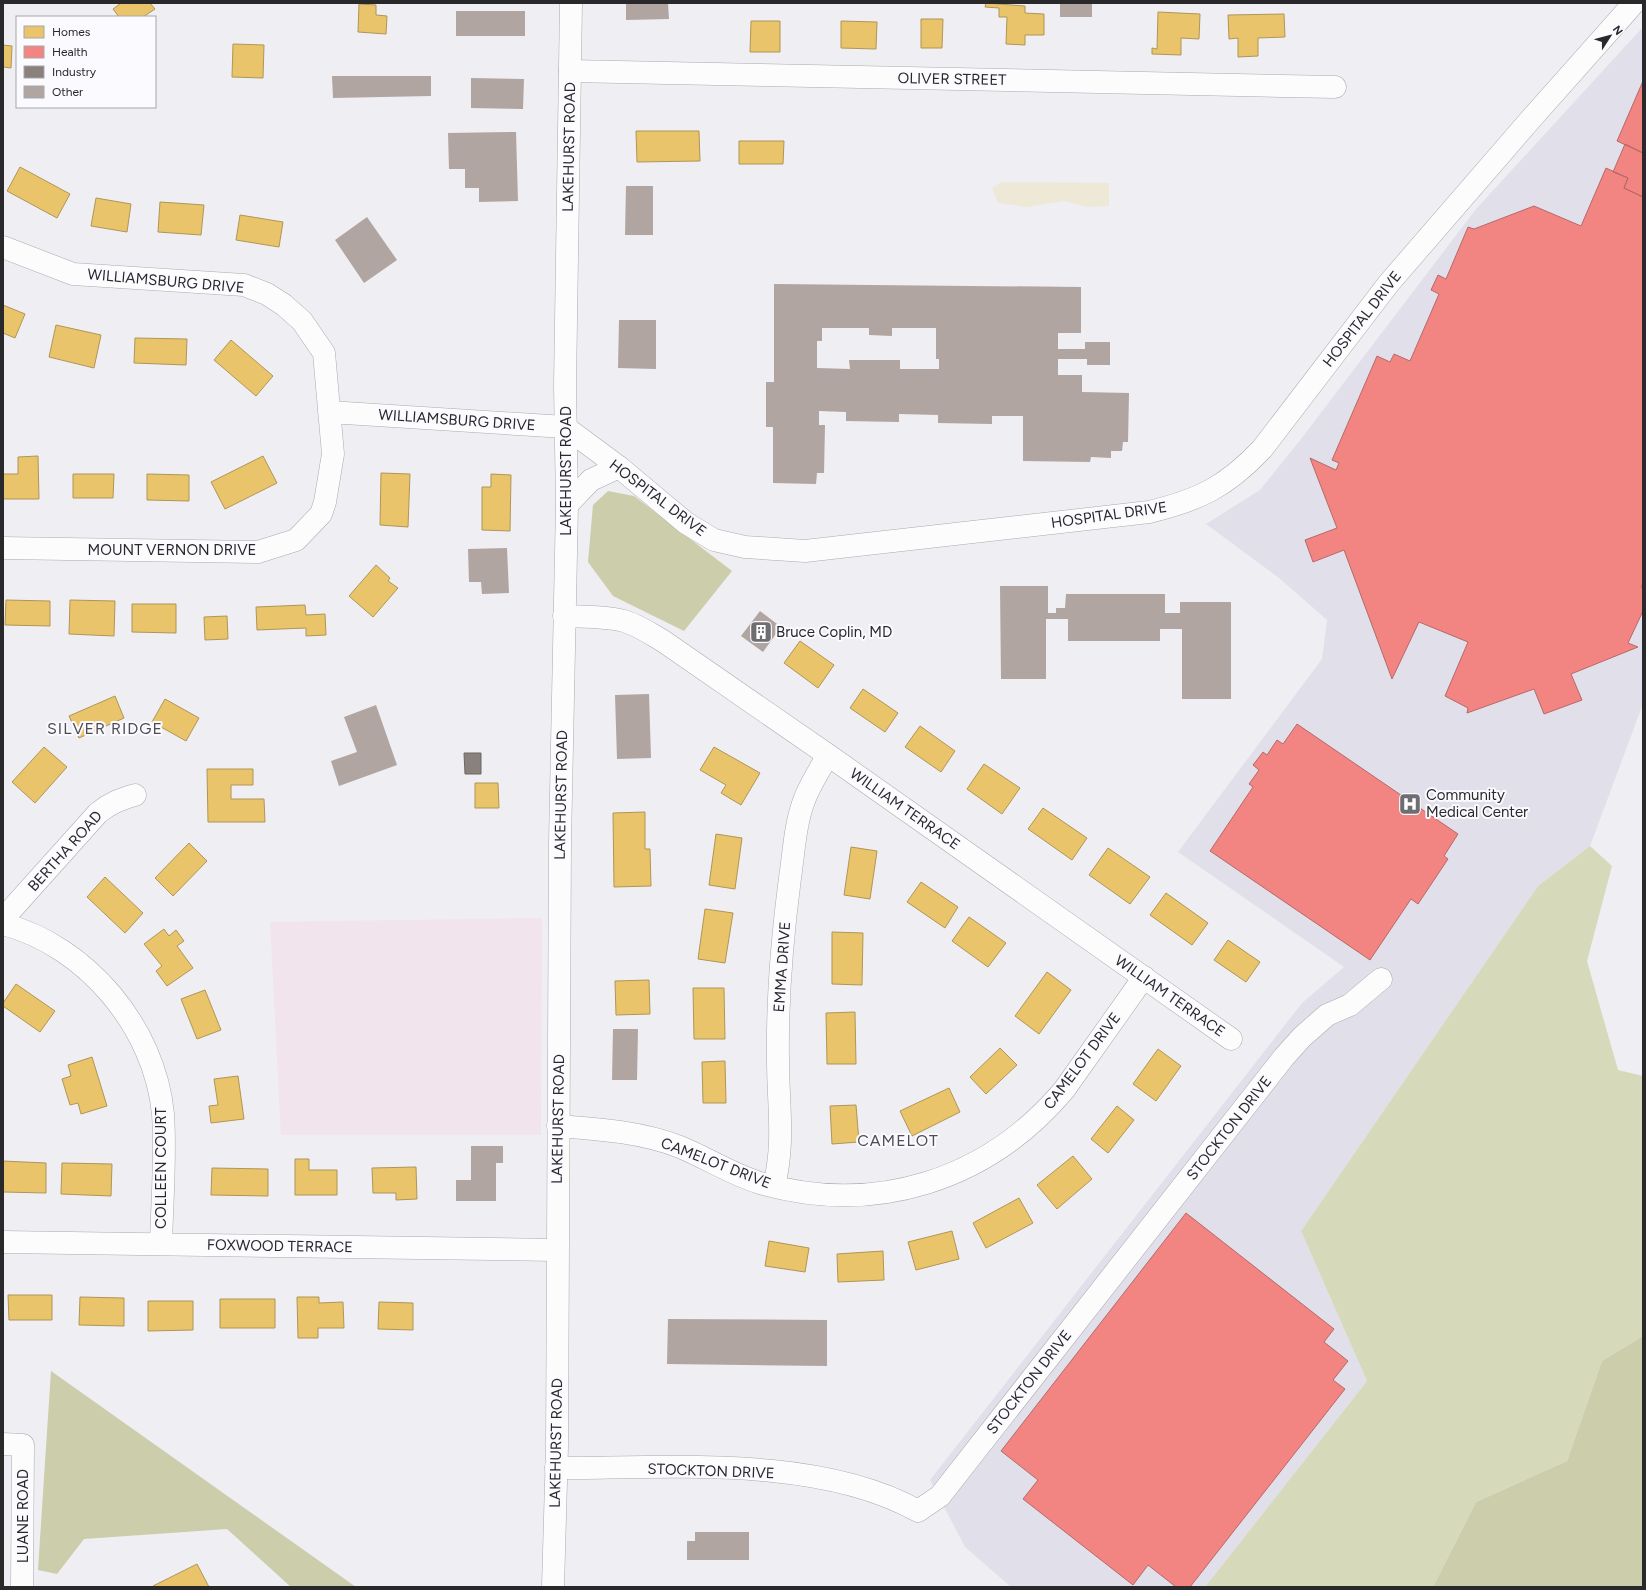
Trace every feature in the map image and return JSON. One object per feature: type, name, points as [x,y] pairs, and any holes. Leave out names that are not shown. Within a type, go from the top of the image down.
[{"type":"street","name":"LAKEHURST ROAD","points":[[553,1587],[556,1468],[560,842],[567,506],[565,427],[571,3]]},
{"type":"street","name":"HOSPITAL DRIVE","points":[[565,427],[619,468],[686,523],[714,540],[745,547],[805,551],[1149,512],[1196,498],[1227,481],[1246,466],[1262,449],[1389,283],[1634,3]]},
{"type":"street","name":"OLIVER STREET","points":[[570,71],[1335,87]]},
{"type":"street","name":"WILLIAMSBURG DRIVE","points":[[3,247],[73,274],[244,285],[267,294],[284,305],[302,321],[324,353],[329,412],[565,427]]},
{"type":"street","name":"MOUNT VERNON DRIVE","points":[[3,548],[258,552],[296,540],[321,514],[325,502],[333,454],[329,412]]},
{"type":"street","points":[[567,506],[591,480],[619,468]]},
{"type":"street","name":"WILLIAM TERRACE","points":[[564,616],[609,618],[636,626],[663,641],[828,755],[1231,1039]]},
{"type":"street","name":"EMMA DRIVE","points":[[774,1186],[779,1168],[781,1133],[777,1036],[779,982],[796,834],[806,797],[828,755]]},
{"type":"street","name":"BERTHA ROAD","points":[[3,919],[98,813],[107,805],[119,799],[135,795]]},
{"type":"street","name":"COLLEEN COURT","points":[[3,924],[32,934],[72,957],[102,984],[114,998],[136,1031],[155,1076],[162,1113],[161,1244]]},
{"type":"street","name":"CAMELOT DRIVE","points":[[558,1126],[627,1134],[666,1142],[692,1152],[741,1176],[774,1186],[821,1195],[840,1196],[899,1190],[937,1180],[968,1167],[1013,1140],[1053,1103],[1064,1090],[1144,977]]},
{"type":"street","name":"STOCKTON DRIVE","points":[[556,1468],[710,1468],[778,1472],[833,1480],[862,1488],[898,1500],[918,1511],[940,1496],[1302,1036],[1327,1015],[1350,1004],[1381,979]]},
{"type":"street","name":"FOXWOOD TERRACE","points":[[3,1242],[557,1250]]},
{"type":"street","name":"LUANE ROAD","points":[[13,1444],[22,1587]]},
{"type":"shaded area","name":"Community Medical Center","points":[[1643,27],[1643,704],[1590,846],[1538,886],[1301,1231],[1367,1381],[1205,1587],[1011,1587],[965,1547],[930,1480],[1302,1003],[1344,967],[1178,852],[1322,659],[1327,620],[1279,578],[1206,524],[1260,490],[1301,439],[1476,209]]},
{"type":"shaded area","points":[[542,918],[541,1135],[281,1135],[270,922]]},
{"type":"green space","points":[[608,491],[634,496],[732,571],[684,631],[613,596],[588,562],[593,505]]},
{"type":"green space","points":[[1590,846],[1612,866],[1587,961],[1618,1070],[1643,1076],[1643,1336],[1602,1361],[1567,1461],[1476,1502],[1433,1587],[1205,1587],[1367,1381],[1301,1231],[1538,886]]},
{"type":"green space","points":[[1643,1336],[1643,1587],[1433,1587],[1476,1502],[1567,1461],[1602,1361]]},
{"type":"green space","points":[[51,1371],[356,1587],[291,1587],[227,1529],[84,1539],[57,1574],[38,1570]]},
{"type":"sand","points":[[1002,182],[1109,183],[1109,206],[1088,207],[1064,201],[1026,207],[998,203],[992,188]]},
{"type":"building: Homes","points":[[121,3],[150,3],[155,9],[144,16],[118,16],[113,9]]},
{"type":"building: Homes","points":[[986,3],[1025,6],[1025,13],[1044,14],[1044,35],[1025,35],[1025,45],[1006,44],[1007,17],[999,17],[999,8],[985,7]]},
{"type":"building: Homes","points":[[359,4],[376,5],[376,15],[387,16],[386,34],[358,32]]},
{"type":"building: Homes","points":[[1158,12],[1200,14],[1199,39],[1181,38],[1181,55],[1152,54],[1152,48],[1157,49]]},
{"type":"building: Homes","points":[[1284,14],[1285,37],[1258,38],[1258,56],[1238,57],[1238,38],[1229,39],[1228,15]]},
{"type":"building: Homes","points":[[921,19],[943,19],[942,48],[921,48]]},
{"type":"building: Homes","points":[[751,21],[780,21],[780,52],[750,52]]},
{"type":"building: Homes","points":[[841,21],[877,22],[876,49],[841,48]]},
{"type":"building: Homes","points":[[233,44],[264,45],[263,78],[232,77]]},
{"type":"building: Homes","points":[[3,45],[12,46],[11,68],[3,67]]},
{"type":"building: Homes","points":[[636,131],[699,131],[700,161],[637,162]]},
{"type":"building: Homes","points":[[739,141],[784,141],[783,164],[739,164]]},
{"type":"building: Homes","points":[[20,167],[70,194],[57,218],[7,191]]},
{"type":"building: Homes","points":[[96,198],[131,204],[127,232],[91,226]]},
{"type":"building: Homes","points":[[160,202],[204,205],[201,235],[158,232]]},
{"type":"building: Homes","points":[[240,215],[283,222],[279,247],[236,240]]},
{"type":"building: Homes","points":[[3,305],[25,314],[15,338],[3,333]]},
{"type":"building: Homes","points":[[56,325],[101,335],[94,368],[49,357]]},
{"type":"building: Homes","points":[[135,338],[187,339],[186,365],[134,363]]},
{"type":"building: Homes","points":[[231,340],[273,376],[256,396],[214,360]]},
{"type":"building: Homes","points":[[38,456],[39,499],[3,499],[3,474],[18,474],[18,457]]},
{"type":"building: Homes","points":[[263,456],[277,483],[225,509],[211,482]]},
{"type":"building: Homes","points":[[381,473],[410,474],[408,527],[380,525]]},
{"type":"building: Homes","points":[[73,474],[114,474],[113,498],[73,498]]},
{"type":"building: Homes","points":[[147,474],[189,475],[189,501],[147,500]]},
{"type":"building: Homes","points":[[491,474],[511,475],[510,531],[482,530],[482,487],[491,487]]},
{"type":"building: Homes","points":[[376,565],[390,578],[388,581],[398,588],[373,617],[349,596]]},
{"type":"building: Homes","points":[[6,600],[50,601],[50,626],[5,625]]},
{"type":"building: Homes","points":[[70,600],[115,601],[114,636],[69,634]]},
{"type":"building: Homes","points":[[132,604],[176,604],[176,633],[132,632]]},
{"type":"building: Homes","points":[[305,605],[306,615],[325,614],[326,635],[306,636],[306,628],[257,630],[256,607]]},
{"type":"building: Homes","points":[[227,616],[228,639],[205,640],[204,617]]},
{"type":"building: Homes","points":[[800,641],[834,665],[818,688],[784,663]]},
{"type":"building: Homes","points":[[863,689],[898,713],[885,732],[850,708]]},
{"type":"building: Homes","points":[[115,696],[124,718],[79,738],[69,716]]},
{"type":"building: Homes","points":[[165,699],[199,718],[186,741],[152,722]]},
{"type":"building: Homes","points":[[920,726],[955,751],[941,772],[905,747]]},
{"type":"building: Homes","points":[[44,747],[67,767],[35,803],[12,782]]},
{"type":"building: Homes","points":[[714,747],[760,773],[741,805],[721,793],[726,785],[700,770]]},
{"type":"building: Homes","points":[[984,764],[1020,788],[1002,814],[967,789]]},
{"type":"building: Homes","points":[[207,769],[253,769],[253,785],[231,785],[231,799],[264,799],[265,822],[208,822]]},
{"type":"building: Homes","points":[[475,783],[498,783],[499,808],[475,808]]},
{"type":"building: Homes","points":[[1043,808],[1087,838],[1072,860],[1028,829]]},
{"type":"building: Homes","points":[[645,812],[645,849],[650,849],[651,886],[614,887],[613,813]]},
{"type":"building: Homes","points":[[716,834],[742,838],[735,889],[709,885]]},
{"type":"building: Homes","points":[[189,843],[207,861],[173,896],[155,878]]},
{"type":"building: Homes","points":[[851,847],[877,851],[870,899],[844,895]]},
{"type":"building: Homes","points":[[1108,848],[1150,877],[1130,904],[1089,875]]},
{"type":"building: Homes","points":[[105,877],[143,913],[125,933],[87,897]]},
{"type":"building: Homes","points":[[921,882],[958,907],[945,928],[907,902]]},
{"type":"building: Homes","points":[[1166,893],[1208,923],[1192,945],[1150,915]]},
{"type":"building: Homes","points":[[705,909],[733,913],[725,963],[698,959]]},
{"type":"building: Homes","points":[[969,917],[1006,943],[988,967],[952,941]]},
{"type":"building: Homes","points":[[164,929],[169,936],[176,930],[184,941],[177,946],[193,968],[167,986],[156,971],[162,966],[144,944]]},
{"type":"building: Homes","points":[[832,932],[863,933],[862,985],[832,984]]},
{"type":"building: Homes","points":[[1228,940],[1260,962],[1246,982],[1214,960]]},
{"type":"building: Homes","points":[[1047,972],[1071,990],[1039,1034],[1015,1016]]},
{"type":"building: Homes","points":[[649,980],[650,1014],[616,1015],[615,981]]},
{"type":"building: Homes","points":[[16,984],[55,1011],[40,1032],[3,1006],[3,1003]]},
{"type":"building: Homes","points":[[693,988],[724,988],[725,1039],[694,1039]]},
{"type":"building: Homes","points":[[205,990],[221,1030],[197,1039],[181,999]]},
{"type":"building: Homes","points":[[855,1012],[856,1064],[827,1064],[826,1013]]},
{"type":"building: Homes","points":[[1000,1048],[1017,1065],[986,1094],[970,1077]]},
{"type":"building: Homes","points":[[1158,1049],[1181,1066],[1156,1101],[1133,1084]]},
{"type":"building: Homes","points":[[92,1057],[107,1106],[81,1114],[78,1103],[70,1105],[62,1079],[71,1076],[68,1065]]},
{"type":"building: Homes","points":[[725,1061],[726,1103],[703,1103],[702,1062]]},
{"type":"building: Homes","points":[[238,1076],[244,1119],[211,1123],[209,1106],[218,1105],[214,1079]]},
{"type":"building: Homes","points":[[949,1088],[960,1112],[912,1136],[900,1111]]},
{"type":"building: Homes","points":[[856,1105],[859,1142],[832,1144],[830,1106]]},
{"type":"building: Homes","points":[[1117,1106],[1134,1120],[1108,1153],[1091,1139]]},
{"type":"building: Homes","points":[[1073,1156],[1092,1179],[1057,1209],[1037,1185]]},
{"type":"building: Homes","points":[[295,1159],[309,1159],[309,1170],[337,1170],[337,1195],[295,1195]]},
{"type":"building: Homes","points":[[3,1161],[46,1163],[46,1193],[3,1192]]},
{"type":"building: Homes","points":[[62,1163],[112,1164],[111,1196],[61,1194]]},
{"type":"building: Homes","points":[[416,1167],[417,1199],[396,1200],[396,1193],[373,1193],[372,1168]]},
{"type":"building: Homes","points":[[212,1168],[268,1169],[268,1196],[211,1195]]},
{"type":"building: Homes","points":[[1019,1198],[1033,1223],[986,1248],[973,1223]]},
{"type":"building: Homes","points":[[952,1231],[959,1259],[916,1270],[908,1242]]},
{"type":"building: Homes","points":[[769,1241],[809,1248],[805,1272],[765,1266]]},
{"type":"building: Homes","points":[[883,1251],[884,1280],[838,1282],[837,1254]]},
{"type":"building: Homes","points":[[8,1295],[52,1295],[52,1320],[9,1320]]},
{"type":"building: Homes","points":[[80,1297],[124,1298],[124,1326],[79,1325]]},
{"type":"building: Homes","points":[[297,1297],[319,1297],[319,1303],[343,1302],[344,1328],[318,1328],[318,1338],[298,1338]]},
{"type":"building: Homes","points":[[220,1299],[275,1299],[275,1328],[220,1328]]},
{"type":"building: Homes","points":[[148,1301],[193,1301],[193,1330],[148,1331]]},
{"type":"building: Homes","points":[[379,1302],[413,1303],[413,1330],[378,1329]]},
{"type":"building: Homes","points":[[197,1564],[209,1587],[153,1587],[153,1586]]},
{"type":"building: Health","points":[[1643,81],[1643,153],[1617,141]]},
{"type":"building: Health","points":[[1625,144],[1643,153],[1643,197],[1624,188],[1628,178],[1613,172]]},
{"type":"building: Health","points":[[1606,168],[1628,178],[1624,188],[1643,197],[1643,583],[1641,587],[1643,588],[1643,611],[1628,643],[1638,647],[1571,674],[1582,700],[1544,714],[1534,689],[1467,713],[1468,708],[1445,696],[1468,642],[1419,622],[1392,679],[1344,550],[1313,562],[1305,540],[1337,528],[1310,458],[1336,470],[1339,463],[1332,460],[1377,356],[1390,362],[1394,354],[1410,361],[1439,294],[1431,290],[1438,275],[1446,279],[1468,227],[1474,229],[1534,206],[1581,226]]},
{"type":"building: Health","points":[[1297,724],[1458,834],[1444,856],[1448,859],[1418,904],[1411,899],[1370,960],[1210,851],[1253,787],[1249,784],[1259,770],[1253,765],[1263,752],[1267,755],[1277,740],[1283,744]]},
{"type":"building: Health","points":[[1186,1213],[1334,1329],[1324,1342],[1348,1361],[1333,1380],[1345,1389],[1190,1587],[1176,1587],[1148,1565],[1133,1585],[1023,1499],[1038,1480],[1001,1451]]},
{"type":"building: Industry","points":[[464,753],[481,753],[481,774],[465,774]]},
{"type":"building: Other","points":[[626,3],[668,3],[669,19],[626,20]]},
{"type":"building: Other","points":[[1060,3],[1092,3],[1092,17],[1060,17]]},
{"type":"building: Other","points":[[456,11],[525,11],[525,36],[456,36]]},
{"type":"building: Other","points":[[332,76],[431,76],[431,96],[333,98]]},
{"type":"building: Other","points":[[471,78],[524,79],[523,109],[471,108]]},
{"type":"building: Other","points":[[516,132],[518,201],[479,202],[479,188],[465,188],[465,169],[449,169],[448,133]]},
{"type":"building: Other","points":[[626,186],[653,186],[653,235],[625,235]]},
{"type":"building: Other","points":[[367,217],[397,260],[364,283],[335,240]]},
{"type":"building: Other","points":[[774,284],[1081,287],[1081,333],[1058,333],[1058,349],[1085,349],[1085,342],[1110,342],[1110,365],[1087,365],[1087,359],[1058,359],[1058,375],[1082,375],[1082,392],[1129,393],[1128,442],[1123,442],[1122,451],[1111,451],[1111,458],[1091,457],[1090,462],[1023,461],[1023,416],[992,416],[992,424],[938,423],[938,415],[899,414],[899,422],[846,421],[846,412],[819,411],[819,425],[825,425],[824,473],[817,473],[816,484],[773,483],[773,427],[766,427],[766,382],[774,382]],"holes":[[[822,328],[869,328],[869,335],[892,336],[892,328],[936,328],[936,359],[939,359],[939,369],[900,369],[900,360],[849,360],[850,369],[817,368],[817,341],[822,341]]]},
{"type":"building: Other","points":[[619,320],[656,320],[656,369],[618,368]]},
{"type":"building: Other","points":[[507,548],[509,593],[482,594],[481,582],[469,582],[468,549]]},
{"type":"building: Other","points":[[1000,586],[1048,586],[1048,613],[1056,613],[1056,608],[1065,608],[1066,594],[1165,594],[1165,613],[1180,613],[1180,602],[1231,602],[1231,699],[1182,699],[1182,629],[1160,629],[1160,641],[1068,641],[1068,619],[1046,619],[1046,679],[1001,679]]},
{"type":"building: Other","name":"Bruce Coplin, MD","points":[[760,611],[781,627],[763,652],[741,636]]},
{"type":"building: Other","points":[[649,694],[651,758],[617,759],[615,695]]},
{"type":"building: Other","points":[[376,705],[397,765],[339,786],[331,761],[357,752],[344,717]]},
{"type":"building: Other","points":[[613,1029],[638,1029],[637,1080],[612,1080]]},
{"type":"building: Other","points":[[471,1146],[503,1146],[503,1163],[496,1163],[496,1201],[456,1201],[456,1180],[471,1180]]},
{"type":"building: Other","points":[[668,1319],[827,1320],[827,1366],[667,1364]]},
{"type":"building: Other","points":[[695,1532],[749,1532],[749,1560],[687,1560],[687,1541],[695,1541]]},
{"type":"place","name":"Bruce Coplin, MD","points":[[761,632]]},
{"type":"place","name":"Community Medical Center","points":[[1410,804]]},
{"type":"district","name":"SILVER RIDGE","points":[[105,728]]},
{"type":"district","name":"CAMELOT","points":[[898,1140]]}]
